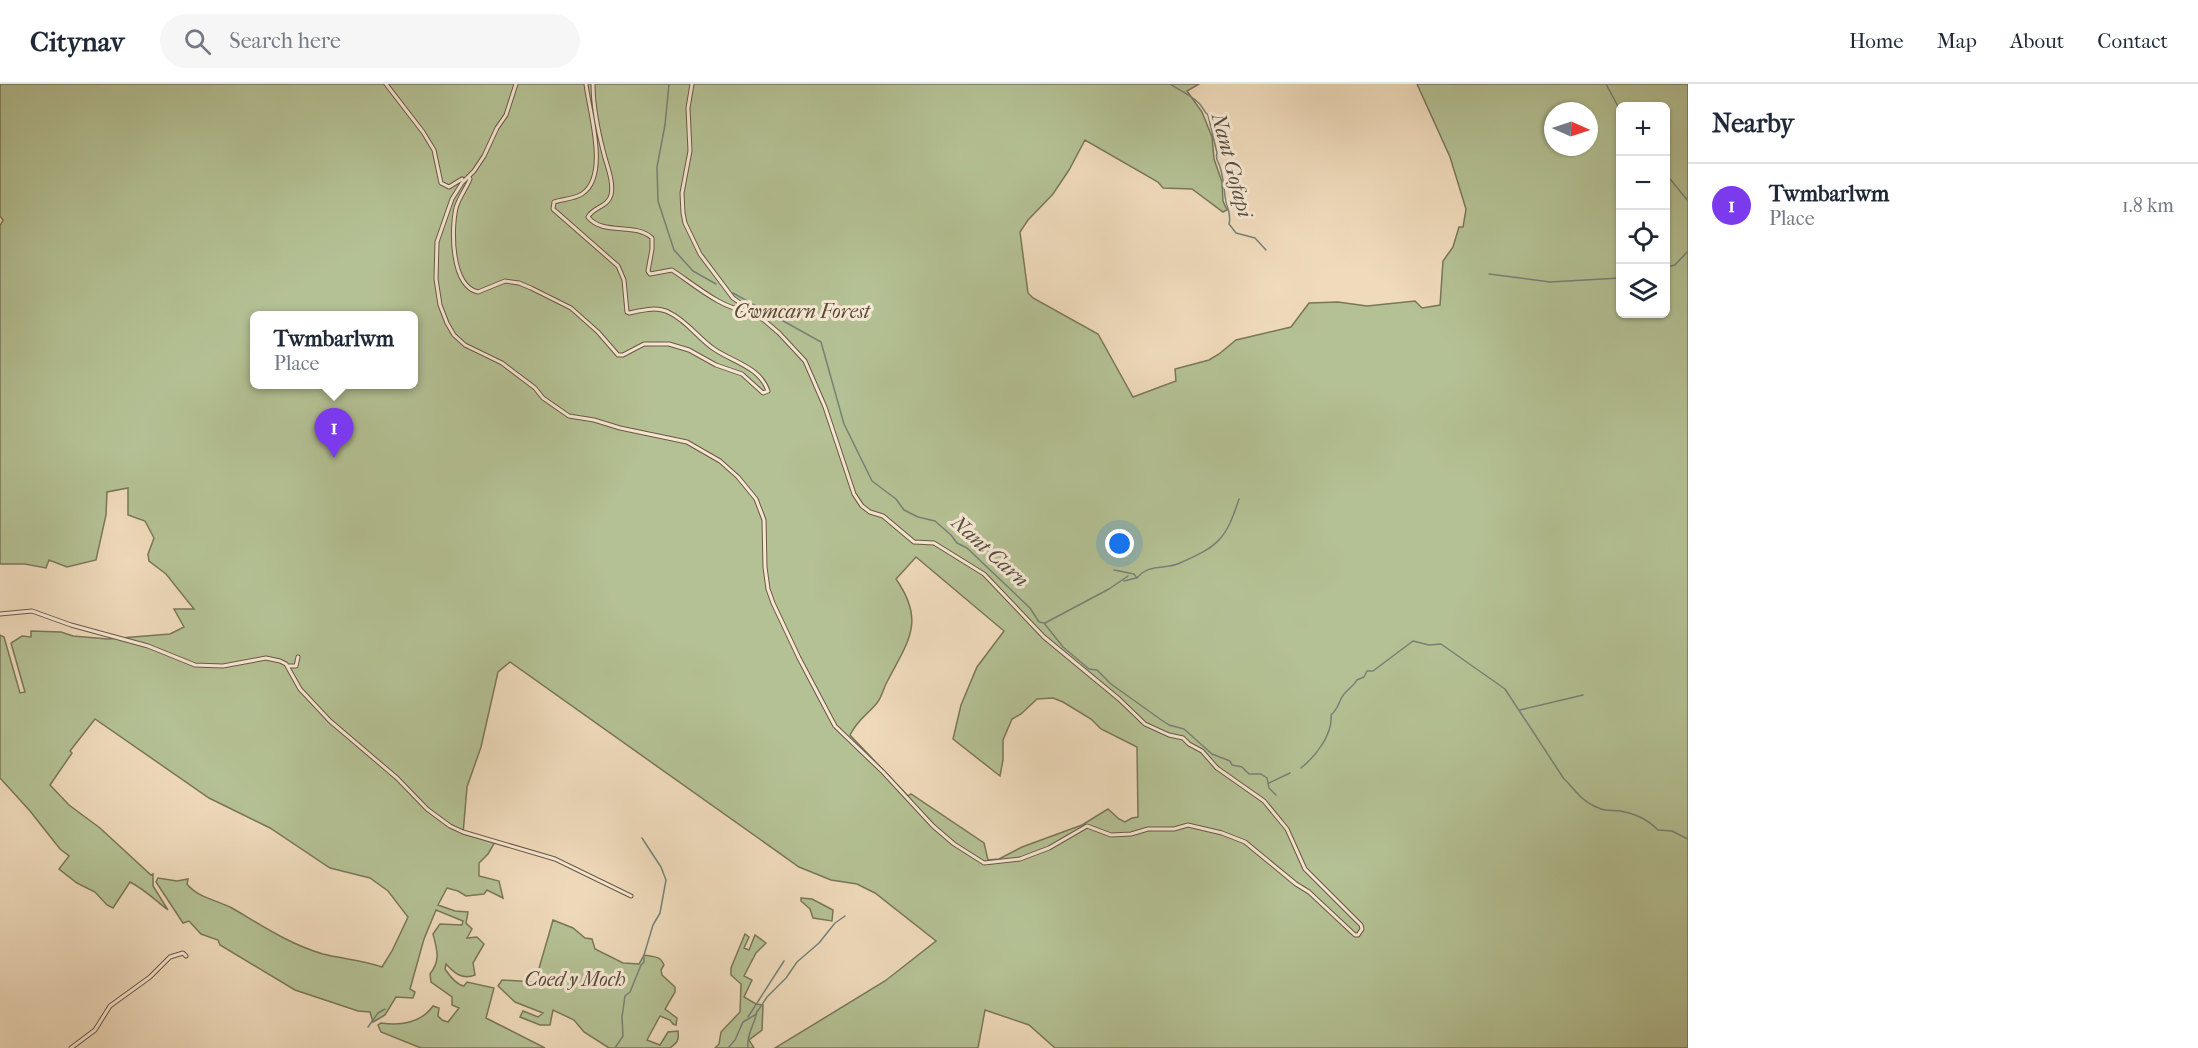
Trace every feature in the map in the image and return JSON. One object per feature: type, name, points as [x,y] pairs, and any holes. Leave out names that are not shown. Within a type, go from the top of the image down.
[{"type":"street","points":[[386,84],[434,150],[443,185],[449,187],[469,177]]},
{"type":"street","points":[[516,84],[506,115],[469,177],[462,183],[452,199],[437,242],[436,279],[440,305],[454,336],[465,345],[502,363],[569,416],[594,420],[646,435],[687,442],[720,461],[738,477],[756,499],[764,520],[765,567],[768,589],[773,603],[799,658],[836,726],[933,826],[954,844],[984,863],[1033,856],[1087,826],[1111,835],[1131,834],[1148,829],[1174,829],[1188,825],[1206,829],[1245,842],[1290,880],[1309,892],[1355,935],[1361,933],[1362,929],[1358,921],[1333,899],[1305,869],[1287,829],[1264,801],[1217,768],[1202,751],[1183,738],[1169,735],[1145,724],[1119,699],[1044,637],[984,574],[934,543],[914,542],[883,516],[870,512],[862,506],[854,494],[825,407],[805,361],[779,333],[733,298],[700,254],[689,232],[683,213],[682,193],[690,151],[688,108],[692,84]]},
{"type":"street","points":[[469,177],[456,208],[454,231],[458,275],[470,290],[478,292],[505,281],[519,283],[570,308],[598,332],[618,355],[623,356],[644,344],[669,344],[689,350],[716,366],[742,374],[763,393],[768,392],[765,383],[745,365],[715,349],[670,313],[649,308],[627,312],[624,280],[618,266],[553,209],[554,202],[582,194],[594,176],[597,156],[586,84]]},
{"type":"street","points":[[592,84],[594,109],[609,172],[611,195],[608,202],[590,213],[588,217],[590,221],[647,233],[652,238],[648,271],[650,274],[672,270],[713,298],[738,309],[750,310]]},
{"type":"street","points":[[0,614],[32,611],[71,625],[148,646],[195,665],[223,666],[266,658],[280,661],[288,666],[300,689],[330,721],[450,826],[563,862],[631,896]]},
{"type":"street","points":[[288,666],[296,666],[298,657]]},
{"type":"street","points":[[72,1048],[95,1030],[110,1006],[150,977],[170,957],[183,953],[186,956]]},
{"type":"green space","name":"Cwmcarn Forest","points":[[0,84],[1199,84],[1187,91],[1202,112],[1212,137],[1214,159],[1222,182],[1223,201],[1227,210],[1223,212],[1192,189],[1163,188],[1158,182],[1085,140],[1053,194],[1028,220],[1020,232],[1028,293],[1098,334],[1133,397],[1176,381],[1175,369],[1209,360],[1236,340],[1291,327],[1309,303],[1338,302],[1367,306],[1415,301],[1422,308],[1440,305],[1443,261],[1453,247],[1459,227],[1463,227],[1466,209],[1450,157],[1417,84],[1688,84],[1688,1048],[1055,1048],[1029,1025],[985,1010],[978,1048],[775,1048],[885,981],[936,941],[875,893],[857,884],[831,880],[799,867],[510,662],[498,672],[481,747],[467,787],[463,834],[495,842],[479,863],[479,876],[499,881],[503,898],[487,890],[484,894],[466,896],[447,888],[438,905],[455,911],[468,912],[466,923],[472,929],[467,938],[477,937],[484,944],[473,963],[475,975],[466,977],[459,975],[446,964],[445,969],[461,985],[464,986],[467,982],[494,988],[486,1018],[545,1048],[421,1048],[381,1032],[378,1025],[381,1023],[410,1022],[428,1012],[433,1006],[439,1008],[438,1016],[448,1022],[459,1008],[452,1005],[452,997],[431,982],[430,974],[437,959],[433,934],[440,924],[462,925],[463,921],[436,910],[424,939],[410,989],[415,992],[413,998],[396,997],[385,1015],[373,1022],[370,1012],[358,1011],[295,990],[220,945],[218,940],[201,934],[189,921],[183,923],[156,882],[158,878],[177,881],[188,879],[187,884],[197,893],[232,908],[276,934],[311,950],[382,967],[408,917],[388,891],[370,878],[330,868],[270,828],[209,798],[95,719],[70,751],[72,753],[50,785],[69,805],[100,828],[151,875],[153,874],[153,886],[168,910],[130,882],[113,908],[95,892],[77,883],[59,869],[69,856],[60,849],[0,778],[0,635],[4,637],[20,693],[25,692],[11,643],[22,636],[31,637],[31,631],[61,632],[73,636],[108,639],[170,634],[184,627],[174,609],[194,609],[166,574],[149,561],[148,554],[154,538],[145,521],[128,515],[128,488],[107,492],[106,515],[96,560],[67,567],[49,560],[46,568],[25,564],[0,564],[0,226],[3,220],[0,216]],"holes":[[[916,557],[1004,631],[977,667],[961,705],[953,739],[1000,776],[1003,740],[1012,719],[1037,699],[1053,698],[1063,702],[1091,719],[1101,729],[1137,747],[1138,817],[1125,822],[1108,809],[1082,825],[1022,847],[999,859],[988,860],[984,843],[911,794],[908,796],[850,735],[859,721],[879,701],[907,643],[912,620],[910,607],[896,579]]]},
{"type":"green space","points":[[801,898],[812,899],[833,910],[832,921],[813,918],[810,909],[801,901]]},
{"type":"green space","name":"Coed y Moch","points":[[553,920],[573,928],[585,938],[592,939],[595,949],[623,963],[639,964],[644,955],[660,960],[664,965],[661,970],[662,975],[675,987],[675,992],[665,1009],[677,1018],[676,1025],[660,1016],[647,1040],[660,1045],[668,1032],[678,1031],[675,1044],[670,1048],[609,1048],[584,1032],[574,1020],[553,1010],[550,1025],[540,1025],[520,1017],[523,1011],[538,1017],[543,1013],[515,1002],[498,986],[502,980],[535,982]]},
{"type":"green space","points":[[745,934],[749,937],[744,948],[749,950],[755,935],[766,943],[756,953],[744,976],[752,980],[744,997],[763,1005],[762,1030],[749,1040],[754,1048],[715,1048],[719,1044],[721,1032],[740,1012],[741,984],[731,975],[731,968]]},
{"type":"waterway","name":"Nant Carn","points":[[669,84],[665,125],[657,167],[658,201],[674,250],[693,271],[716,284]]},
{"type":"waterway","name":"Nant Gofapi","points":[[1170,84],[1196,100],[1208,115],[1223,177],[1230,217],[1229,224],[1236,233],[1255,238],[1266,250]]},
{"type":"waterway","points":[[1606,84],[1616,103]]},
{"type":"waterway","points":[[1670,179],[1688,201]]},
{"type":"waterway","points":[[1670,266],[1675,265],[1688,251]]},
{"type":"waterway","points":[[1489,274],[1550,282],[1616,278]]},
{"type":"waterway","name":"Nant Carn","points":[[733,293],[821,342],[844,424],[872,481],[896,499],[904,510],[918,517],[935,521],[957,543],[967,548],[1030,608],[1039,622],[1044,623],[1063,647],[1089,669],[1097,670],[1111,684],[1169,725],[1184,729],[1212,754],[1230,761],[1232,765],[1242,767],[1249,774],[1261,774],[1267,778],[1269,788],[1276,795]]},
{"type":"waterway","points":[[1114,570],[1134,574],[1137,578],[1147,570],[1174,565],[1204,551],[1219,540],[1225,532],[1239,499]]},
{"type":"waterway","points":[[1045,623],[1109,589],[1128,576]]},
{"type":"waterway","points":[[1124,581],[1136,578]]},
{"type":"waterway","points":[[1301,768],[1322,744],[1329,730],[1331,715],[1344,695],[1357,680],[1364,677],[1367,671],[1373,671],[1413,641],[1429,645],[1441,644],[1505,689],[1564,779],[1582,798],[1601,809],[1631,814],[1645,820],[1658,830],[1672,831],[1688,839]]},
{"type":"waterway","points":[[1520,710],[1583,695]]},
{"type":"waterway","points":[[1269,783],[1290,773]]},
{"type":"waterway","points":[[615,1048],[623,1036],[622,1017],[625,996],[630,992],[644,962],[653,925],[660,913],[666,880],[661,867],[642,838]]},
{"type":"waterway","points":[[728,1048],[735,1040],[743,1022],[755,1015],[797,962],[819,943],[835,923],[845,916]]},
{"type":"waterway","points":[[748,1017],[784,961]]},
{"type":"waterway","points":[[368,1027],[378,1013],[385,1009]]},
{"type":"waterway","points":[[748,1048],[748,1039],[757,1011]]},
{"type":"place","name":"Twmbarlwm","points":[[334,458]]}]
